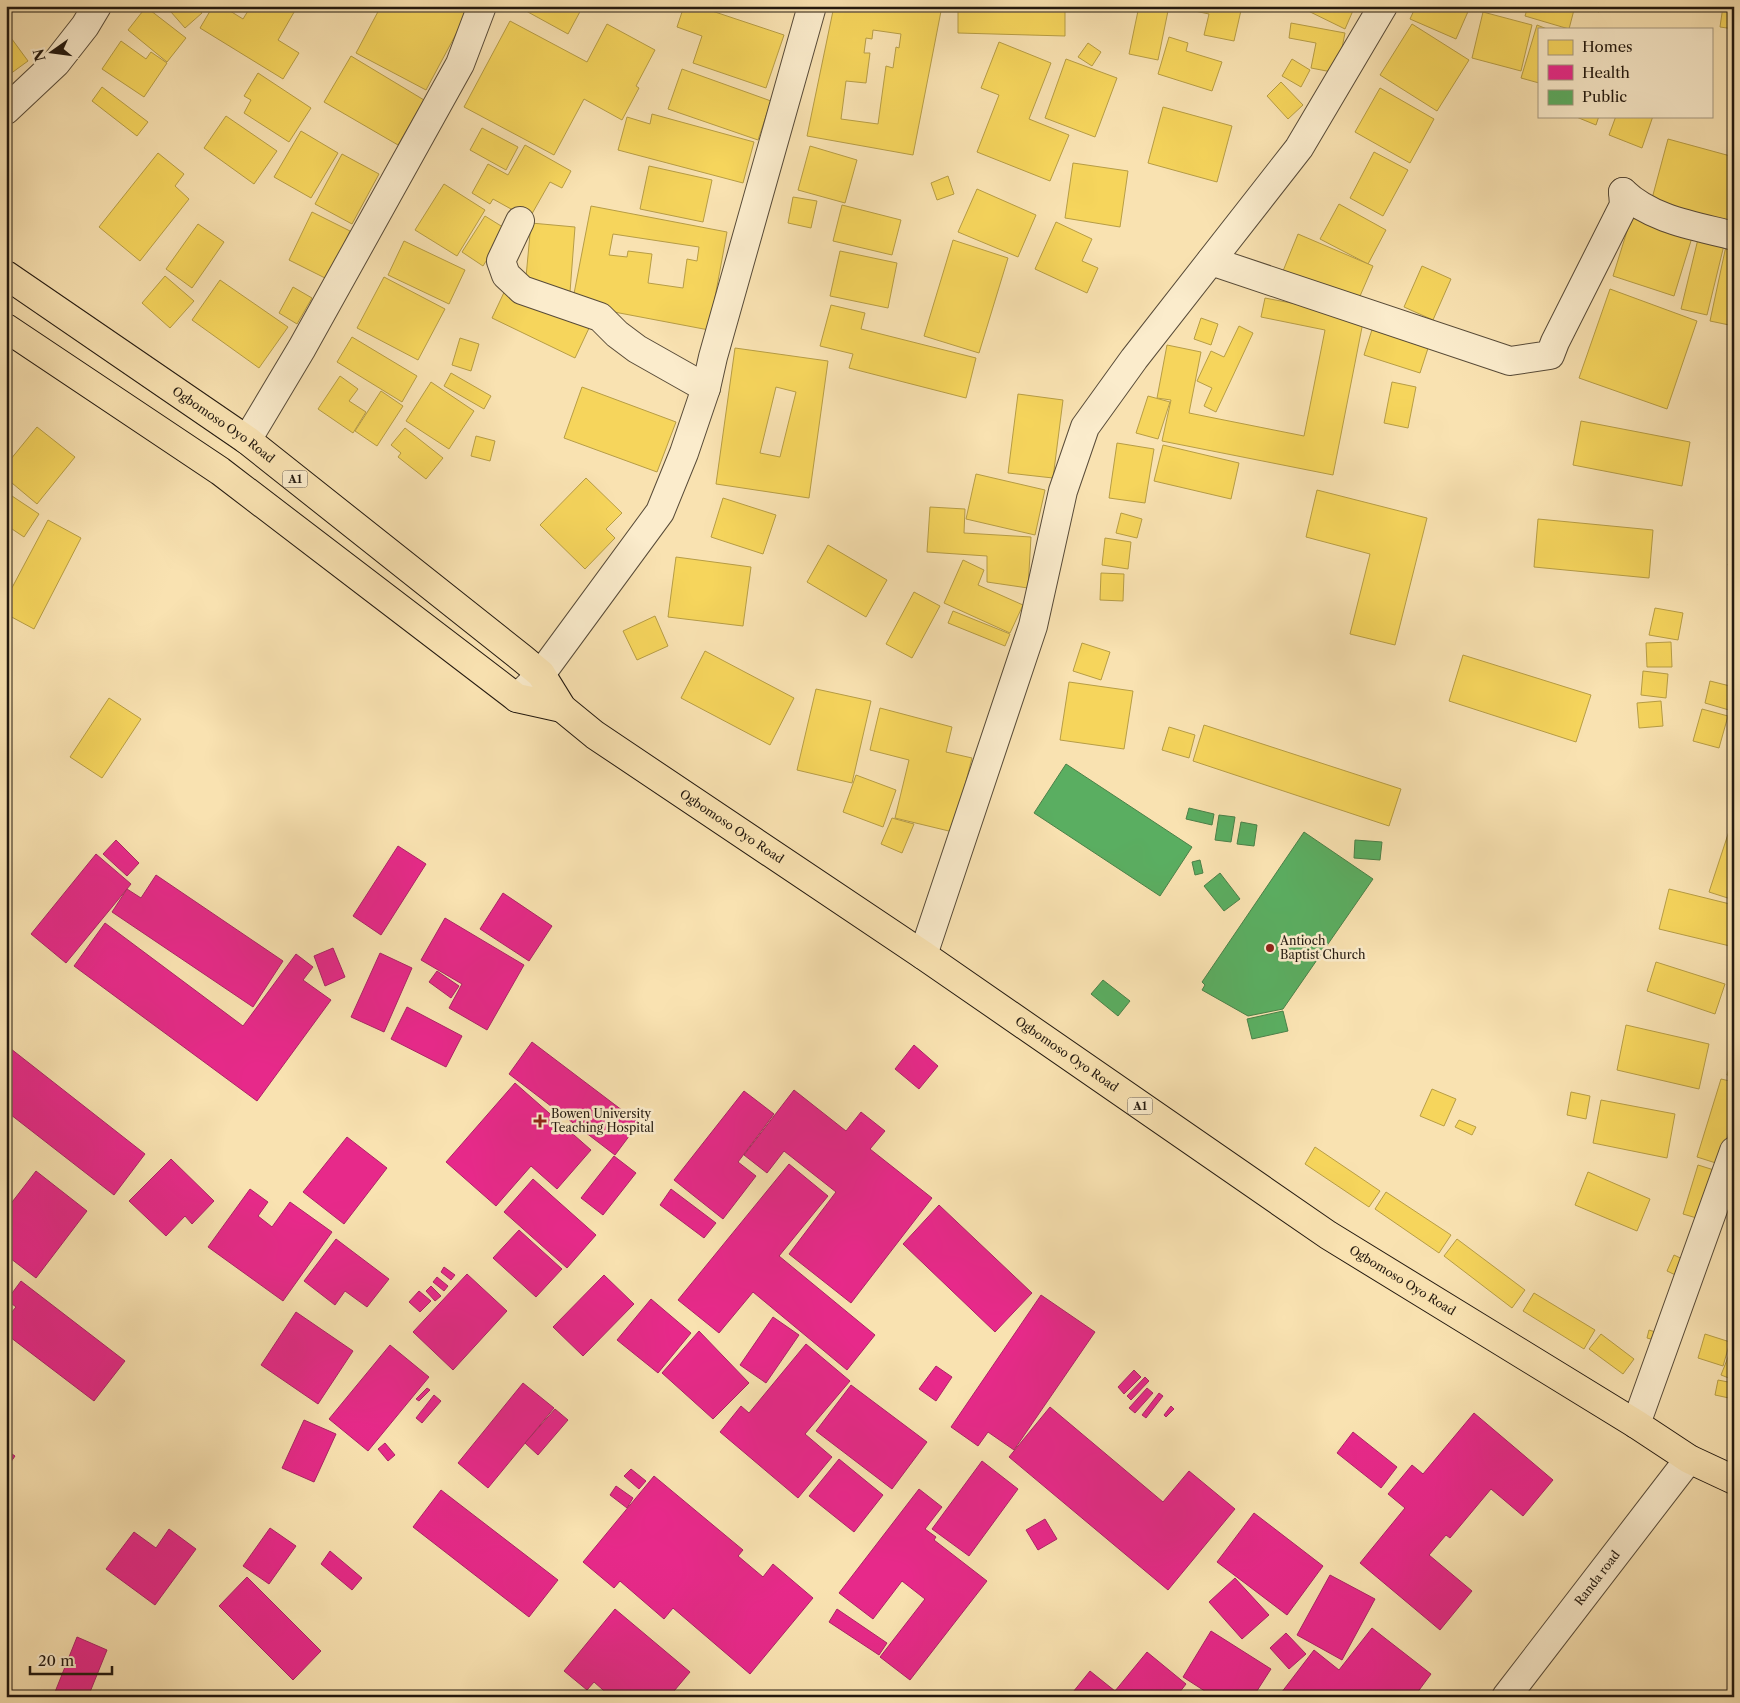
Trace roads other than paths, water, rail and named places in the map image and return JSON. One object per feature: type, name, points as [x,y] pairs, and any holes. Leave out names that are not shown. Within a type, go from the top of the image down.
[{"type":"highway","name":"Ogbomoso Oyo Road","points":[[6,275],[247,440],[541,674],[562,708],[595,735],[923,955],[1328,1235],[1636,1424],[1689,1459],[1728,1480]]},
{"type":"highway","name":"Ogbomoso Oyo Road","points":[[6,328],[220,471],[518,698],[562,708]]},
{"type":"street","points":[[6,110],[56,63],[85,26],[97,6]]},
{"type":"street","points":[[247,440],[302,348],[460,64],[482,6]]},
{"type":"street","points":[[518,698],[541,674],[660,512],[684,453],[706,388],[812,6]]},
{"type":"street","points":[[923,955],[1033,626],[1063,491],[1085,427],[1134,359],[1299,148],[1383,6]]},
{"type":"street","points":[[1211,261],[1510,361],[1550,355],[1624,205],[1623,192],[1632,200],[1671,220],[1734,236]]},
{"type":"street","points":[[520,221],[501,261],[506,275],[522,290],[600,317],[636,349],[706,388]]},
{"type":"street","points":[[1636,1424],[1734,1151]]},
{"type":"street","name":"Randa road","points":[[1506,1697],[1689,1459]]},
{"type":"place","name":"Antioch Baptist Church","points":[[1270,948]]},
{"type":"place","name":"Bowen University Teaching Hospital","points":[[540,1121]]}]
